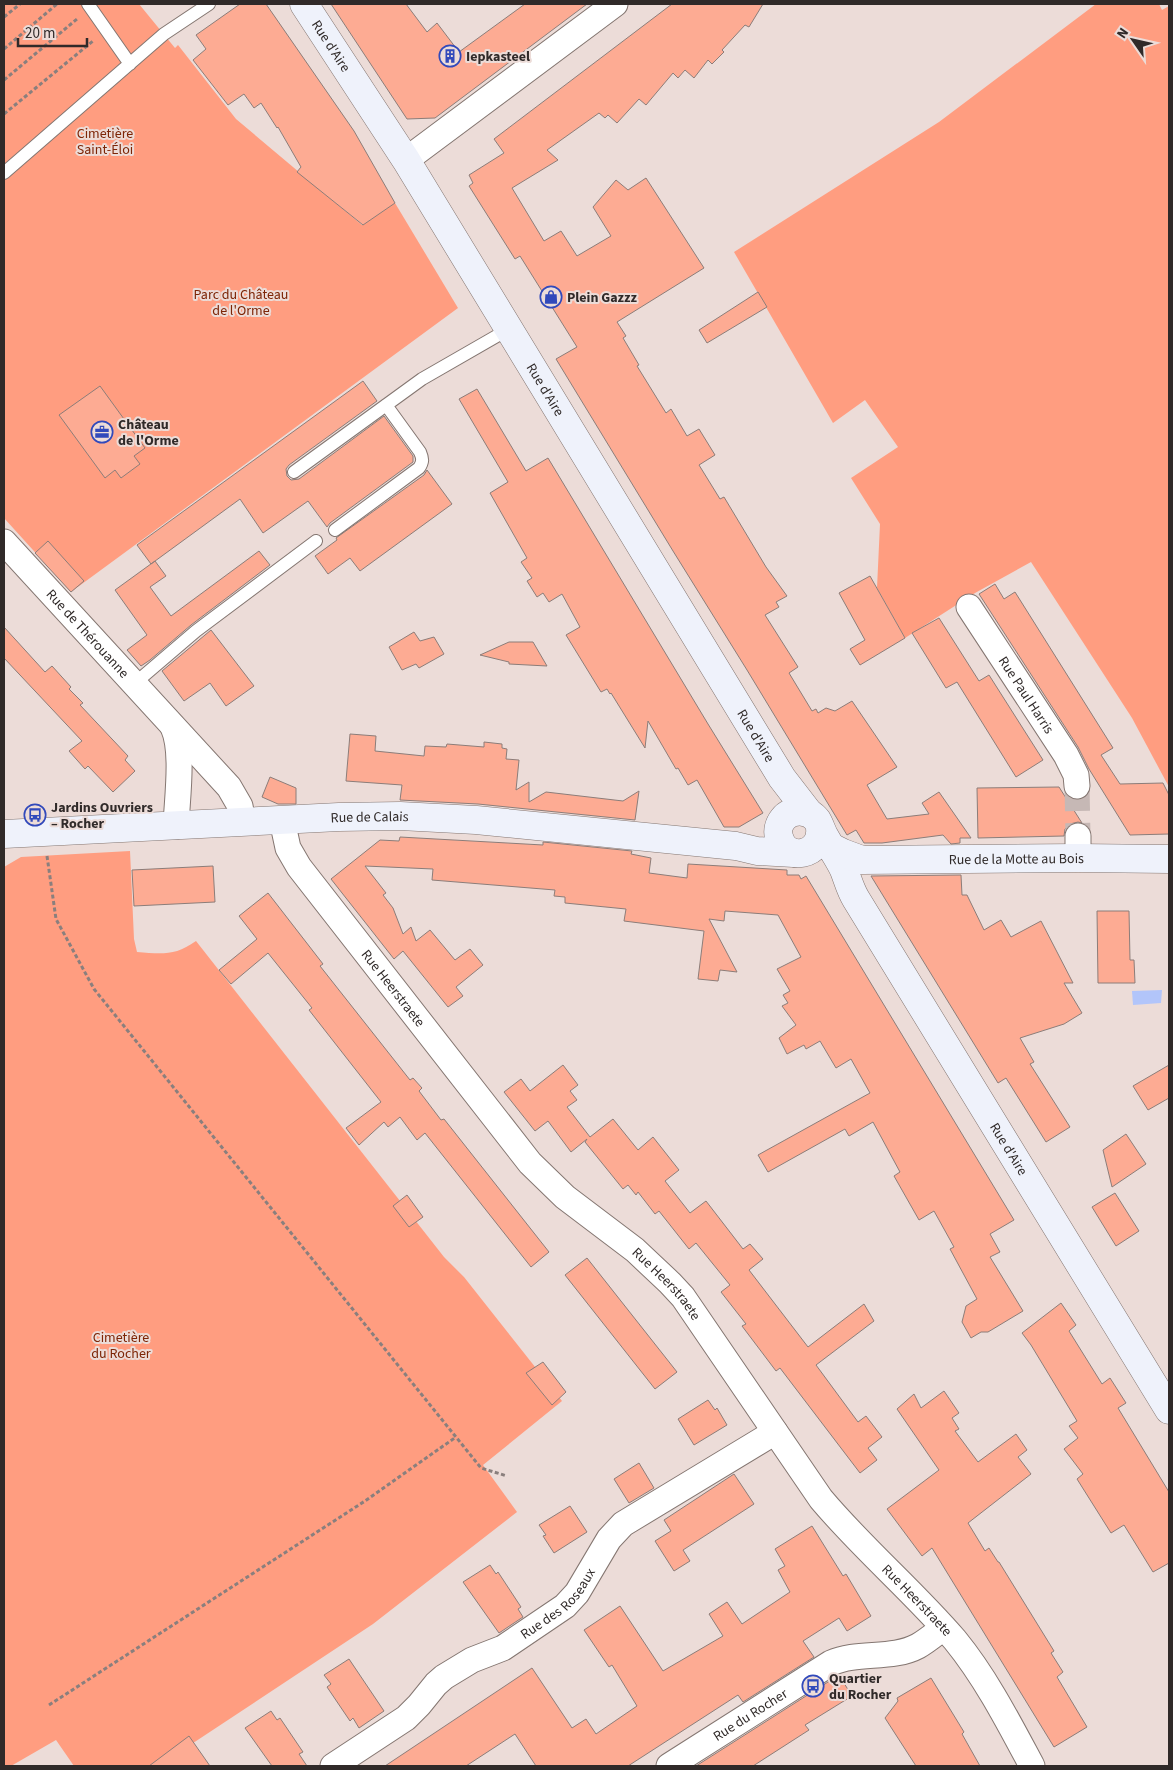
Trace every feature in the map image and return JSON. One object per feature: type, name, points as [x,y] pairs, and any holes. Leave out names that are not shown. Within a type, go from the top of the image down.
[{"type":"main road","name":"Rue d'Aire","points":[[304,4],[406,160],[782,778],[786,795],[1169,1410]]},
{"type":"main road","name":"Rue de Calais","points":[[4,834],[400,816],[448,818],[736,846],[757,841],[819,848]]},
{"type":"main road","name":"Rue de la Motte au Bois","points":[[819,848],[1078,847],[1169,860]]},
{"type":"street","points":[[406,160],[615,4]]},
{"type":"street","name":"Rue de Thérouanne","points":[[4,542],[229,787],[240,806],[243,822]]},
{"type":"street","name":"Rue Paul Harris","points":[[970,607],[1066,755],[1076,775],[1077,786]]},
{"type":"street","name":"Rue de Thérouanne","points":[[172,724],[176,734],[179,754],[176,826]]},
{"type":"street","name":"Rue Heerstraete","points":[[282,820],[288,848],[299,868],[530,1163],[566,1197],[635,1250],[683,1297],[812,1488],[833,1513],[943,1628],[965,1654],[986,1685],[1032,1766]]},
{"type":"street","name":"Rue des Roseaux","points":[[333,1766],[406,1718],[436,1684],[444,1678],[472,1660],[503,1648],[565,1606],[577,1593],[609,1539],[623,1524],[775,1432]]},
{"type":"street","name":"Rue du Rocher","points":[[669,1766],[831,1663],[842,1659],[909,1650],[925,1642],[943,1628]]},
{"type":"lane","points":[[4,172],[164,34],[208,4]]},
{"type":"lane","points":[[90,6],[130,64]]},
{"type":"lane","points":[[294,472],[428,376],[509,330]]},
{"type":"lane","points":[[335,530],[422,464],[423,458],[420,452],[386,405]]},
{"type":"lane","points":[[134,684],[196,631],[316,541]]},
{"type":"path","points":[[4,17],[20,4]]},
{"type":"path","points":[[4,49],[57,4]]},
{"type":"path","points":[[4,80],[90,6]]},
{"type":"path","points":[[4,114],[107,30]]},
{"type":"path","points":[[39,855],[47,854],[56,919],[94,989],[481,1468],[507,1476]]},
{"type":"path","points":[[49,1705],[366,1501],[456,1437]]},
{"type":"green space","name":"Parc du Château de l'Orme","points":[[4,4],[139,4],[175,48],[178,45],[236,119],[362,225],[395,203],[458,308],[71,592],[4,518]]},
{"type":"green space","points":[[1096,4],[1159,4],[1162,10],[1169,6],[1169,787],[1132,718],[1031,562],[975,593],[905,638],[877,588],[880,524],[851,478],[898,447],[865,400],[833,423],[734,252],[939,122]]},
{"type":"green space","name":"Cimetière du Rocher","points":[[130,851],[134,939],[137,952],[175,952],[196,941],[444,1257],[464,1277],[562,1401],[483,1465],[517,1512],[373,1624],[181,1751],[153,1766],[74,1766],[56,1740],[11,1766],[4,1766],[4,867],[21,857]]},
{"type":"water","points":[[1162,990],[1161,1003],[1133,1005],[1132,991]]},
{"type":"building","points":[[240,4],[266,4],[354,131],[395,203],[363,225],[297,172],[301,167],[278,127],[261,103],[254,108],[244,94],[228,105],[193,60],[206,49],[196,35]]},
{"type":"building","points":[[331,4],[406,4],[427,32],[437,23],[459,52],[525,4],[587,4],[435,118],[407,119]]},
{"type":"building","points":[[672,4],[763,4],[749,27],[745,25],[722,50],[724,52],[712,64],[708,60],[694,78],[685,70],[678,78],[673,73],[646,105],[639,99],[617,123],[608,115],[605,118],[599,113],[547,150],[558,160],[512,188],[544,241],[561,231],[577,256],[611,236],[593,207],[616,180],[628,190],[646,178],[704,268],[617,322],[626,336],[623,338],[639,365],[637,366],[666,413],[671,409],[687,436],[699,429],[715,455],[699,465],[720,499],[724,497],[766,567],[787,596],[776,602],[779,607],[765,615],[798,667],[789,673],[812,711],[816,709],[818,713],[826,708],[835,711],[852,701],[897,767],[867,785],[887,819],[929,814],[922,803],[939,792],[971,838],[960,838],[960,843],[951,844],[943,835],[882,843],[864,843],[856,830],[847,835],[556,359],[577,347],[520,256],[515,259],[469,186],[473,183],[469,175],[504,153],[494,139]]},
{"type":"building","points":[[758,292],[767,307],[707,343],[699,330]]},
{"type":"building","points":[[363,381],[377,401],[289,465],[286,469],[287,476],[291,480],[299,479],[384,416],[413,456],[413,462],[327,527],[308,501],[263,533],[240,499],[151,564],[137,545]]},
{"type":"building","name":"Château de l'Orme","points":[[100,386],[145,448],[134,456],[140,464],[121,478],[115,470],[105,478],[59,415]]},
{"type":"building","points":[[477,389],[526,471],[548,458],[763,813],[739,827],[724,827],[697,780],[688,785],[678,768],[676,769],[648,721],[645,748],[611,693],[607,689],[601,692],[566,635],[580,627],[562,594],[549,602],[543,593],[537,597],[527,581],[532,578],[521,562],[527,558],[490,493],[508,482],[459,399]]},
{"type":"building","points":[[427,470],[452,504],[360,571],[350,558],[328,574],[315,556],[337,540],[336,538],[424,475]]},
{"type":"building","points":[[48,541],[84,581],[71,592],[35,553]]},
{"type":"building","points":[[259,551],[270,565],[191,625],[150,660],[141,666],[127,650],[147,635],[115,590],[155,561],[166,576],[150,587],[171,616]]},
{"type":"building","points":[[870,576],[905,638],[860,665],[850,649],[865,640],[839,593]]},
{"type":"building","points":[[995,584],[1004,599],[1015,592],[1113,748],[1101,755],[1120,784],[1163,783],[1169,795],[1169,834],[1130,835],[1089,769],[1078,747],[979,594]]},
{"type":"building","points":[[939,618],[979,681],[989,675],[1043,760],[1016,777],[957,682],[946,688],[912,633]]},
{"type":"building","points":[[4,627],[45,672],[52,666],[71,687],[69,689],[83,703],[80,705],[128,756],[125,760],[135,771],[113,792],[88,766],[85,769],[69,751],[82,741],[4,658]]},
{"type":"building","points":[[211,630],[254,686],[226,706],[210,683],[184,701],[162,671]]},
{"type":"building","points":[[414,632],[420,641],[434,637],[444,654],[419,668],[416,664],[402,670],[389,647]]},
{"type":"building","points":[[509,642],[533,642],[547,666],[509,664],[509,662],[480,655]]},
{"type":"building","points":[[350,734],[376,736],[375,751],[424,756],[425,746],[446,747],[447,744],[484,747],[484,742],[502,744],[502,748],[507,749],[506,759],[519,760],[516,790],[529,782],[529,802],[546,792],[623,801],[639,791],[635,820],[478,804],[400,800],[402,785],[346,781]]},
{"type":"building","points":[[270,777],[296,788],[296,804],[278,804],[262,797]]},
{"type":"building","points":[[1059,787],[1082,823],[1070,824],[1065,829],[1064,836],[978,838],[977,788]]},
{"type":"building","points":[[400,837],[543,845],[543,842],[632,851],[631,854],[651,858],[649,873],[687,878],[688,864],[787,870],[787,875],[799,875],[801,879],[806,876],[1014,1220],[990,1234],[1000,1252],[990,1257],[1023,1311],[988,1332],[981,1332],[971,1338],[962,1322],[966,1306],[977,1299],[950,1249],[954,1247],[934,1211],[919,1220],[894,1176],[900,1172],[873,1122],[849,1136],[845,1129],[768,1172],[758,1155],[870,1093],[851,1059],[836,1068],[820,1041],[806,1049],[804,1045],[787,1054],[779,1038],[796,1025],[782,1006],[788,1003],[783,995],[790,991],[777,969],[801,957],[778,915],[725,911],[724,921],[709,919],[737,972],[720,970],[718,981],[698,979],[704,931],[624,921],[626,909],[565,903],[565,897],[554,896],[555,890],[432,880],[433,869],[365,866],[386,893],[383,895],[393,908],[403,934],[411,927],[416,941],[430,930],[455,960],[470,949],[483,965],[456,987],[463,996],[448,1007],[403,951],[394,959],[331,879],[380,840],[399,841]]},
{"type":"building","points":[[213,866],[215,902],[134,906],[132,870]]},
{"type":"building","points":[[961,875],[962,895],[967,895],[984,930],[1001,920],[1011,937],[1041,921],[1073,983],[1064,983],[1082,1013],[1064,1024],[1020,1038],[1034,1062],[1030,1064],[1070,1127],[1046,1142],[1006,1078],[998,1083],[871,876]]},
{"type":"building","points":[[268,893],[323,964],[320,966],[410,1080],[413,1078],[422,1088],[419,1091],[441,1120],[444,1119],[549,1252],[531,1267],[425,1133],[417,1140],[400,1117],[388,1127],[384,1122],[359,1145],[346,1128],[381,1102],[309,1010],[312,1008],[268,953],[231,984],[219,970],[257,939],[239,916]]},
{"type":"building","points":[[1097,911],[1129,911],[1130,960],[1134,960],[1135,983],[1098,983]]},
{"type":"building","points":[[563,1065],[578,1085],[570,1091],[577,1100],[567,1107],[590,1137],[613,1119],[638,1150],[653,1137],[679,1170],[665,1181],[690,1213],[706,1201],[743,1249],[750,1244],[763,1259],[749,1270],[808,1347],[864,1304],[874,1321],[816,1365],[858,1422],[866,1416],[882,1437],[868,1448],[877,1460],[860,1473],[780,1368],[776,1371],[742,1326],[746,1324],[721,1292],[730,1285],[696,1243],[689,1249],[659,1211],[655,1214],[638,1192],[636,1195],[628,1185],[623,1189],[585,1142],[587,1139],[571,1152],[548,1121],[535,1131],[504,1092],[521,1079],[530,1091]]},
{"type":"building","points":[[1169,1065],[1169,1098],[1148,1110],[1133,1086]]},
{"type":"building","points":[[1126,1134],[1146,1164],[1112,1187],[1103,1150]]},
{"type":"building","points":[[1115,1193],[1139,1231],[1116,1246],[1092,1207]]},
{"type":"building","points":[[407,1195],[423,1217],[409,1227],[393,1206]]},
{"type":"building","points":[[587,1258],[677,1372],[655,1389],[565,1275]]},
{"type":"building","points":[[1061,1303],[1076,1325],[1069,1331],[1102,1384],[1110,1378],[1126,1403],[1118,1408],[1169,1492],[1169,1563],[1153,1572],[1124,1525],[1111,1533],[1077,1479],[1083,1474],[1064,1449],[1078,1438],[1069,1426],[1077,1421],[1022,1333]]},
{"type":"building","points":[[543,1362],[566,1392],[552,1405],[526,1373]]},
{"type":"building","points":[[944,1391],[959,1413],[952,1418],[959,1429],[955,1431],[978,1462],[1016,1434],[1027,1450],[1018,1457],[1031,1474],[968,1523],[985,1551],[989,1548],[999,1562],[1054,1651],[1051,1653],[1063,1672],[1057,1677],[1087,1727],[1054,1747],[932,1548],[922,1556],[887,1509],[939,1470],[897,1409],[914,1394],[921,1408]]},
{"type":"building","points":[[708,1400],[715,1410],[717,1408],[727,1425],[694,1445],[678,1419]]},
{"type":"building","points":[[639,1463],[654,1488],[629,1503],[614,1479]]},
{"type":"building","points":[[734,1474],[754,1504],[683,1550],[690,1561],[674,1571],[655,1541],[671,1531],[664,1520]]},
{"type":"building","points":[[570,1506],[587,1532],[554,1553],[543,1536],[546,1535],[539,1525]]},
{"type":"building","points":[[812,1526],[843,1576],[846,1574],[871,1616],[847,1631],[839,1618],[803,1641],[814,1657],[743,1702],[738,1695],[628,1766],[536,1766],[515,1734],[466,1766],[385,1766],[532,1668],[572,1728],[586,1719],[596,1734],[637,1706],[612,1665],[609,1667],[584,1630],[620,1606],[663,1671],[723,1636],[709,1614],[727,1602],[742,1624],[790,1592],[778,1570],[785,1566],[775,1549]]},
{"type":"building","points":[[490,1565],[496,1574],[498,1572],[521,1607],[518,1609],[523,1617],[499,1633],[463,1582]]},
{"type":"building","points":[[349,1659],[384,1711],[359,1728],[353,1718],[350,1721],[327,1687],[331,1684],[324,1675]]},
{"type":"building","points":[[839,1675],[852,1696],[805,1725],[809,1730],[753,1766],[696,1766]]},
{"type":"building","points":[[931,1678],[964,1732],[962,1734],[980,1766],[916,1766],[885,1718],[898,1701],[897,1698]]},
{"type":"building","points":[[271,1711],[277,1720],[280,1718],[303,1752],[299,1754],[307,1766],[272,1766],[245,1728]]},
{"type":"building","points":[[189,1736],[210,1766],[149,1766]]},
{"type":"tunnel","points":[[1077,786],[1078,836]]},
{"type":"place","name":"Iepkasteel","points":[[450,56]]},
{"type":"place","name":"Plein Gazzz","points":[[551,297]]},
{"type":"place","name":"Château de l'Orme","points":[[102,432]]},
{"type":"place","name":"Jardins Ouvriers – Rocher","points":[[35,815]]},
{"type":"place","name":"Quartier du Rocher","points":[[813,1686]]},
{"type":"park label","name":"Cimetière Saint-Éloi","points":[[105,142]]}]
